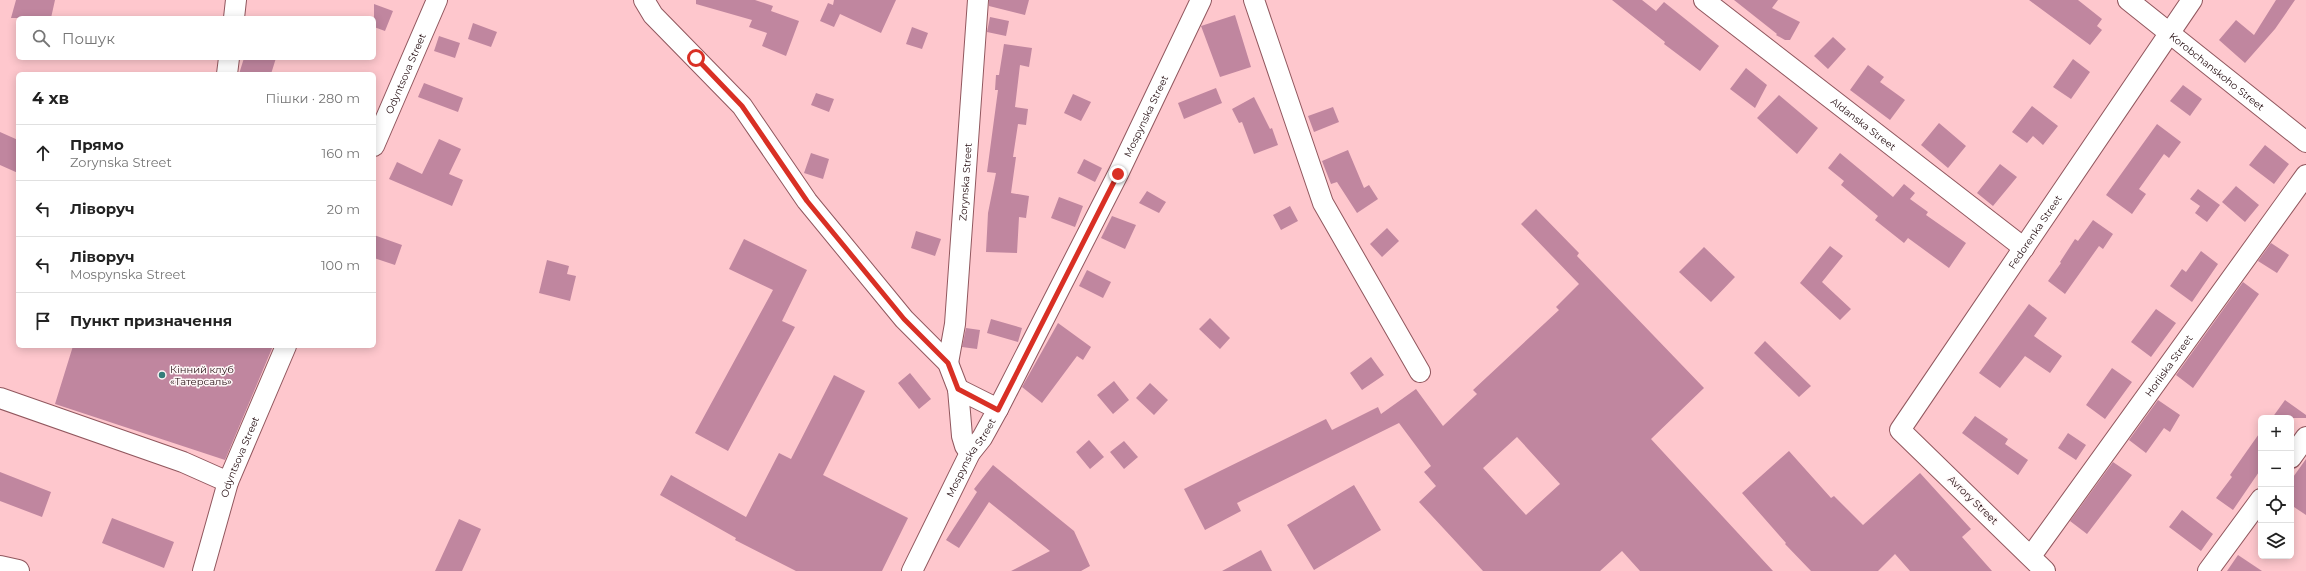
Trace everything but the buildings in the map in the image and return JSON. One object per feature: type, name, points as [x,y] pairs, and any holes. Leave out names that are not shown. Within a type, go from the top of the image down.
[{"type":"main road","points":[[0,566],[18,571]]},
{"type":"street","points":[[234,16],[236,0]]},
{"type":"street","name":"Odyntsova Street","points":[[376,141],[437,0]]},
{"type":"street","points":[[644,0],[653,15],[742,106],[807,201],[904,319],[948,363],[958,389],[962,436],[965,446],[970,453]]},
{"type":"street","name":"Zorynska Street","points":[[948,363],[955,324],[978,0]]},
{"type":"street","name":"Mospynska Street","points":[[912,571],[970,453],[982,438],[998,410],[1118,174],[1201,0]]},
{"type":"street","points":[[1254,0],[1323,204],[1420,372]]},
{"type":"street","name":"Aldanska Street","points":[[1704,0],[2024,248]]},
{"type":"street","name":"Korobchanskoho Street","points":[[2128,0],[2306,142]]},
{"type":"street","name":"Fedorenka Street","points":[[1900,430],[2192,0]]},
{"type":"street","points":[[227,72],[229,60]]},
{"type":"street","name":"Horiiska Street","points":[[2031,556],[2306,175]]},
{"type":"street","name":"Odyntsova Street","points":[[203,571],[228,482],[285,348]]},
{"type":"street","points":[[958,389],[998,410]]},
{"type":"street","points":[[0,398],[183,462],[228,482]]},
{"type":"street","name":"Avrory Street","points":[[1900,430],[2045,571]]},
{"type":"street","points":[[2294,454],[2306,437]]},
{"type":"street","points":[[2208,571],[2258,503]]},
{"type":"place","name":"Кінний клуб «Татерсаль»","points":[[162,375]]},
{"type":"route","points":[[696,58],[742,106],[807,201],[904,319],[948,363],[958,389],[998,410],[1118,174]]}]
